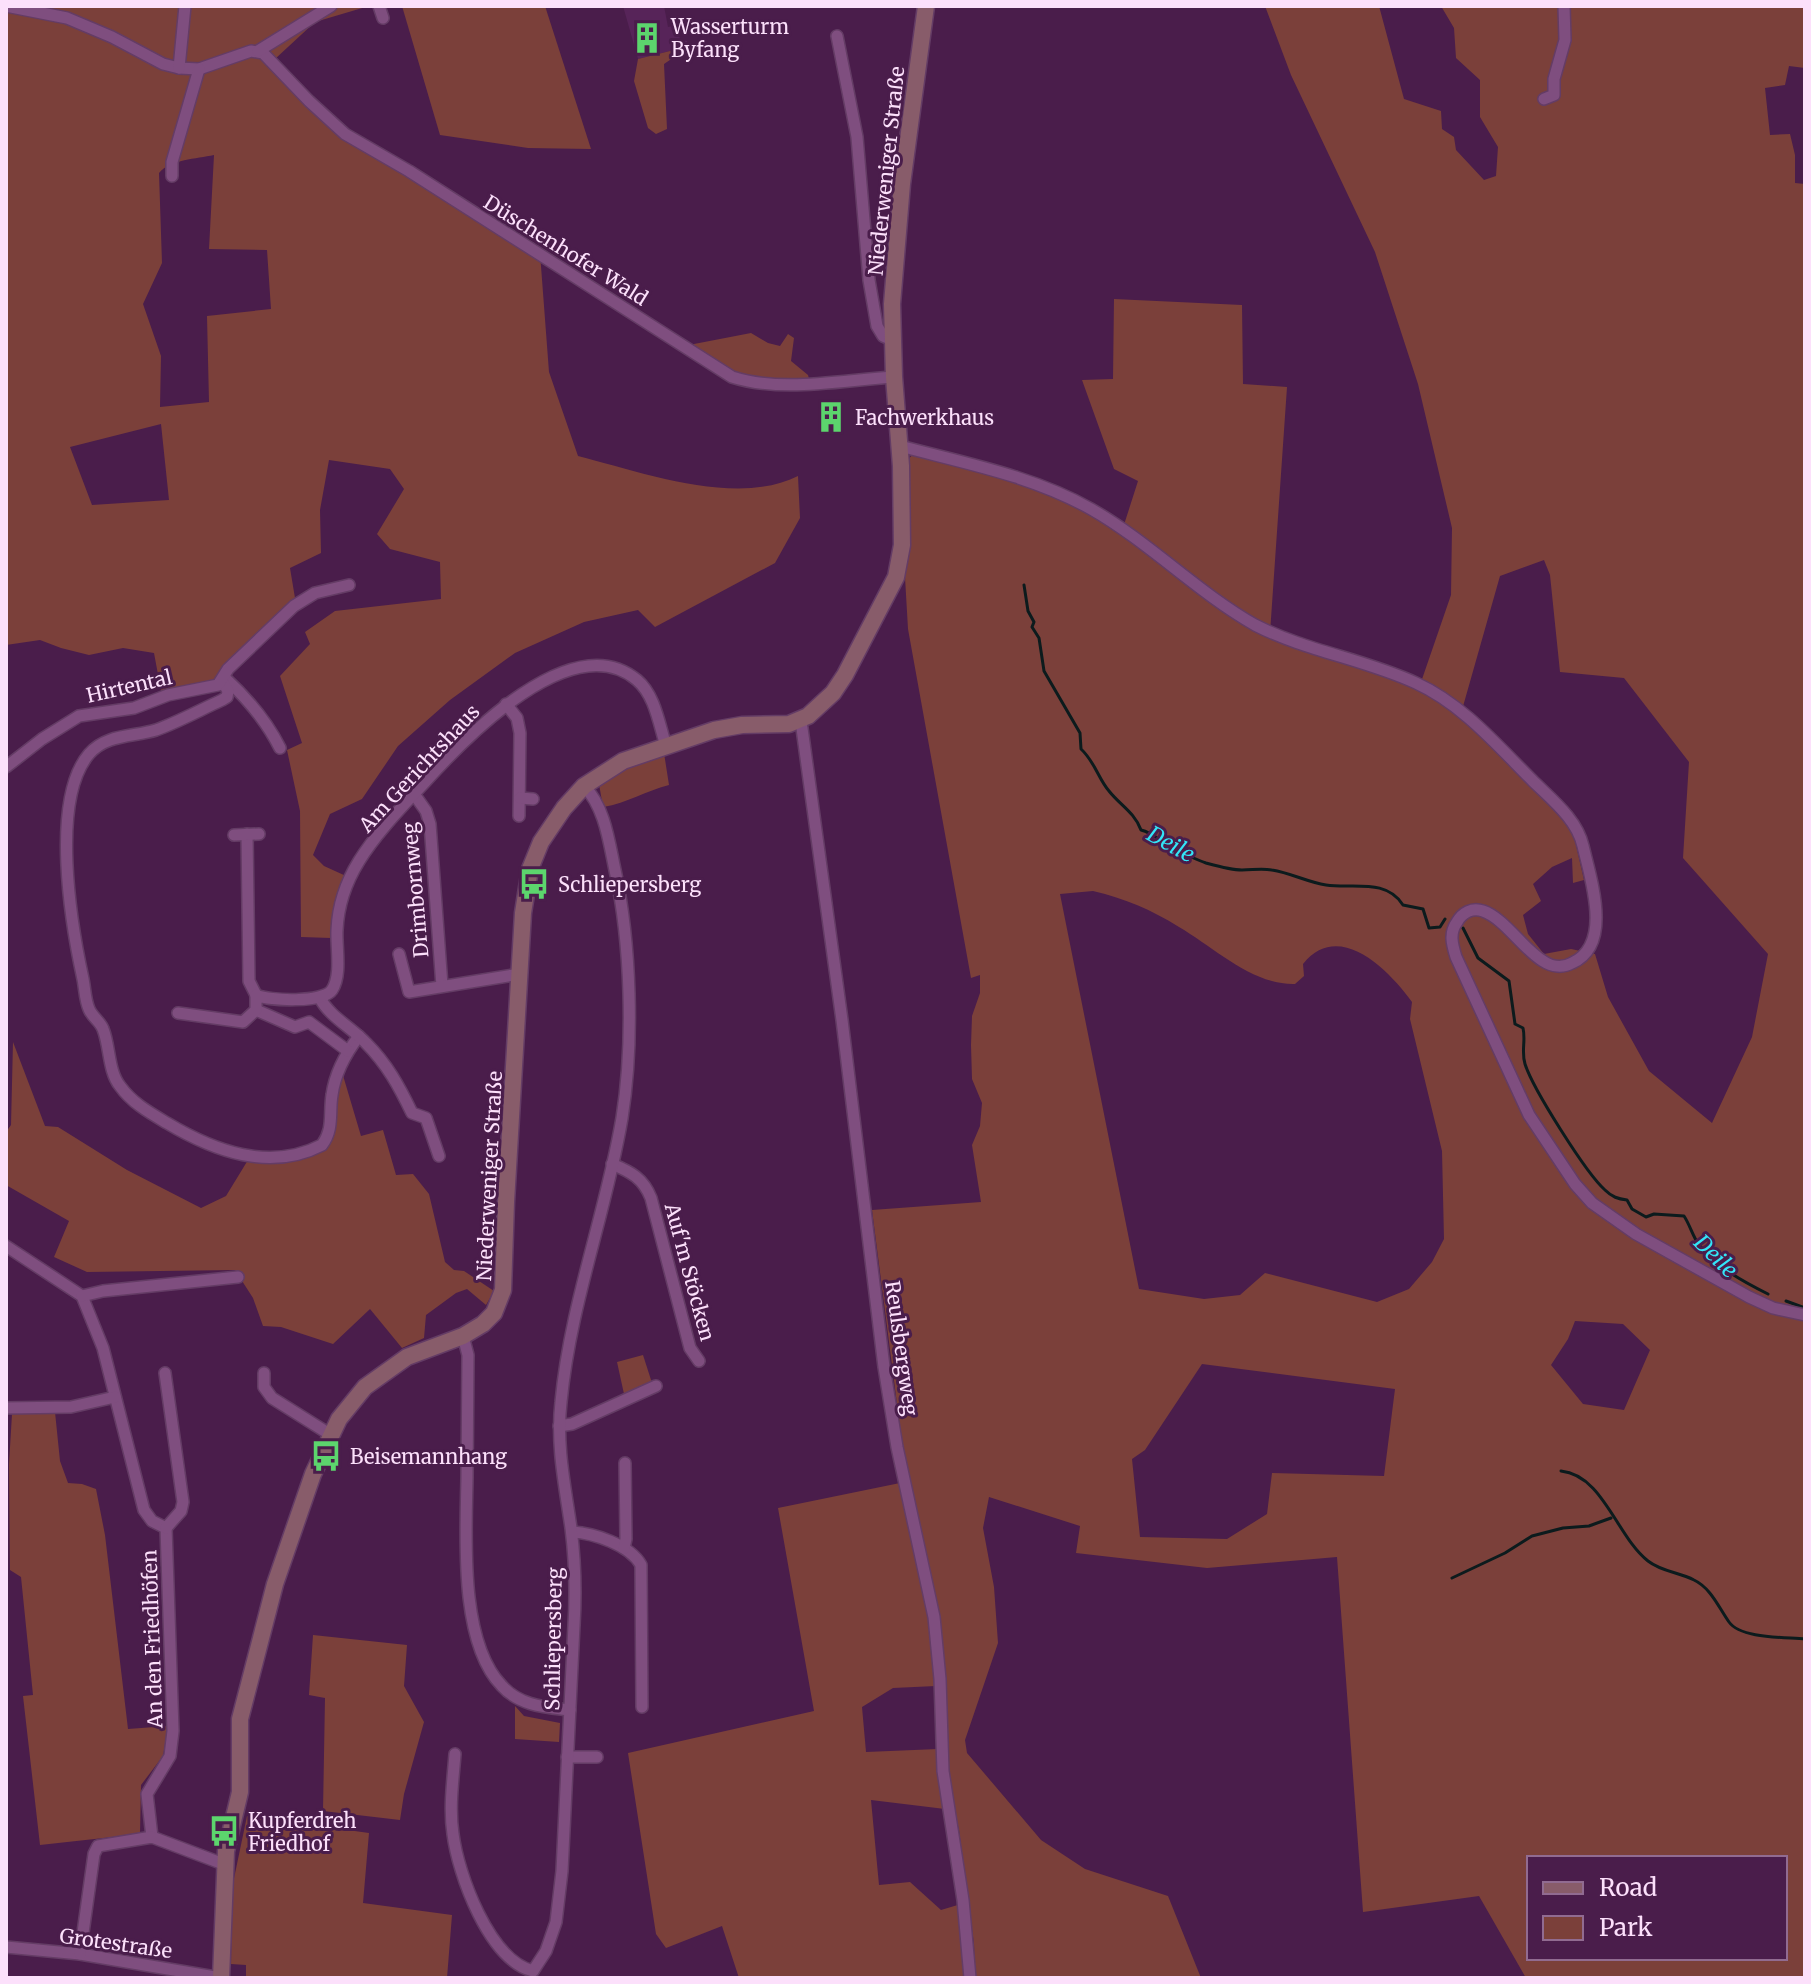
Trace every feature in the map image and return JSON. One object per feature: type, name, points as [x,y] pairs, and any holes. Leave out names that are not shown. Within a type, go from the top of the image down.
[{"type":"street","points":[[6,6],[67,18],[163,64],[199,69],[212,67],[239,54],[258,51],[331,6]]},
{"type":"street","points":[[179,68],[185,6]]},
{"type":"street","name":"Niederweniger Straße","points":[[221,1978],[226,1863],[232,1856],[237,1837],[232,1831],[240,1792],[240,1719],[275,1582],[313,1474],[346,1408],[385,1371],[425,1349],[463,1336],[491,1317],[503,1290],[523,913],[530,869],[546,832],[584,786],[613,765],[735,725],[801,721],[825,701],[845,675],[896,577],[902,545],[900,446],[892,340],[893,282],[902,184],[926,6]]},
{"type":"street","points":[[1544,99],[1554,95],[1554,79],[1565,40],[1564,6]]},
{"type":"street","name":"Niederweniger Straße","points":[[837,36],[857,137],[869,280],[880,333],[892,340]]},
{"type":"street","name":"Düschenhofer Wald","points":[[258,51],[270,58],[309,101],[345,134],[409,171],[732,377],[784,384],[894,377]]},
{"type":"street","points":[[172,176],[172,162],[199,69]]},
{"type":"street","points":[[900,446],[1009,475],[1070,498],[1111,522],[1247,621],[1283,638],[1417,683],[1447,700],[1478,726],[1574,825],[1582,843],[1597,924],[1595,939],[1589,950],[1576,962],[1563,966],[1542,961],[1484,911],[1464,914],[1453,931],[1456,957],[1529,1115],[1575,1184],[1602,1212],[1690,1266],[1749,1297],[1773,1308],[1805,1315]]},
{"type":"street","points":[[349,585],[315,593],[294,606],[228,669],[223,679],[227,697],[159,729],[107,740],[87,755],[74,782],[70,800],[69,883],[75,945],[89,1010],[103,1030],[117,1084],[145,1110],[186,1134],[228,1152],[251,1157],[283,1157],[322,1145],[331,1129],[333,1089],[348,1051],[359,1036]]},
{"type":"street","name":"Am Gerichtshaus","points":[[320,998],[335,987],[337,924],[348,881],[378,834],[476,729],[506,704],[549,678],[588,667],[616,668],[644,687],[666,746]]},
{"type":"street","points":[[223,679],[248,699],[280,748]]},
{"type":"street","name":"Hirtental","points":[[6,767],[79,716],[134,708],[168,695],[218,685],[223,679]]},
{"type":"street","points":[[506,704],[520,728],[519,816]]},
{"type":"street","name":"Reulsbergweg","points":[[801,721],[842,1020],[884,1367],[897,1447],[934,1617],[943,1771],[963,1900],[970,1978]]},
{"type":"street","name":"Schliepersberg","points":[[535,1974],[556,1922],[562,1871],[576,1593],[559,1426],[565,1361],[612,1164],[626,1087],[628,985],[617,880],[598,806],[584,786]]},
{"type":"street","name":"Drimbornweg","points":[[414,794],[426,811],[430,824],[442,986]]},
{"type":"street","points":[[520,798],[533,799]]},
{"type":"street","points":[[178,1013],[243,1022],[256,1010],[256,995],[249,981],[253,834],[234,835]]},
{"type":"street","points":[[399,954],[409,992],[520,974]]},
{"type":"street","points":[[256,995],[270,999],[320,998],[393,1073],[412,1113],[426,1118],[439,1156]]},
{"type":"street","points":[[256,1010],[295,1027],[309,1022],[348,1051]]},
{"type":"street","name":"Auf'm Stöcken","points":[[612,1164],[637,1175],[645,1184],[690,1348],[699,1361]]},
{"type":"street","points":[[6,1246],[82,1296],[103,1291],[238,1277]]},
{"type":"street","name":"An den Friedhöfen","points":[[82,1296],[96,1326],[144,1510],[152,1521],[166,1528]]},
{"type":"street","points":[[463,1336],[468,1355],[467,1570],[473,1618],[481,1648],[493,1674],[514,1697],[541,1707],[570,1710]]},
{"type":"street","name":"An den Friedhöfen","points":[[152,1837],[147,1794],[170,1756],[173,1731],[166,1528],[181,1511],[183,1502],[165,1373]]},
{"type":"street","points":[[264,1373],[264,1387],[272,1398],[331,1435]]},
{"type":"street","points":[[559,1426],[572,1424],[656,1386]]},
{"type":"street","points":[[6,1408],[71,1407],[115,1397]]},
{"type":"street","points":[[624,1548],[625,1463]]},
{"type":"street","points":[[572,1532],[624,1548],[636,1555],[643,1574],[642,1707]]},
{"type":"street","points":[[455,1754],[452,1831],[459,1867],[494,1939],[517,1965],[535,1974]]},
{"type":"street","points":[[567,1757],[597,1757]]},
{"type":"street","points":[[80,1954],[95,1849],[152,1837],[226,1863]]},
{"type":"street","name":"Grotestraße","points":[[6,1947],[80,1954],[221,1978]]},
{"type":"shaded area","points":[[623,6],[664,6],[668,27],[673,26],[689,47],[681,45],[674,50],[638,59]]},
{"type":"green space","points":[[6,6],[369,6],[315,22],[275,59],[326,117],[540,253],[549,372],[578,456],[659,478],[718,488],[774,485],[798,476],[800,518],[775,563],[655,627],[638,610],[584,622],[515,653],[450,700],[398,746],[362,799],[330,814],[313,855],[324,866],[346,876],[335,905],[331,938],[301,937],[300,811],[287,750],[302,743],[280,676],[310,644],[305,632],[335,611],[441,599],[440,562],[390,549],[377,534],[404,489],[390,469],[329,460],[320,510],[321,553],[290,568],[296,604],[221,681],[162,696],[154,653],[123,648],[89,655],[40,640],[6,645]],"holes":[[[214,155],[209,249],[267,250],[271,309],[207,316],[209,402],[160,407],[161,356],[143,304],[162,263],[159,173],[177,162]],[[161,424],[169,500],[92,505],[70,447]]]},
{"type":"green space","points":[[402,6],[545,6],[591,149],[528,148],[440,135]]},
{"type":"green space","points":[[1265,6],[1379,6],[1404,99],[1441,111],[1442,129],[1454,137],[1456,150],[1484,180],[1496,176],[1498,147],[1480,117],[1480,80],[1456,58],[1454,28],[1441,6],[1805,6],[1805,68],[1789,66],[1785,85],[1765,88],[1770,135],[1790,134],[1795,155],[1795,183],[1805,184],[1805,1978],[1526,1978],[1479,1896],[1363,1912],[1337,1557],[1207,1568],[1076,1553],[1080,1526],[989,1497],[983,1528],[994,1587],[998,1643],[965,1740],[967,1753],[1041,1840],[1085,1869],[1168,1896],[1201,1978],[975,1978],[974,1944],[959,1830],[946,1778],[941,1646],[905,1466],[872,1210],[981,1202],[972,1145],[980,1126],[982,1103],[972,1079],[971,1045],[972,1016],[980,993],[980,975],[971,978],[908,629],[904,560],[906,462],[913,454],[1035,484],[1122,531],[1138,481],[1114,469],[1082,380],[1113,379],[1114,299],[1242,305],[1243,384],[1287,387],[1270,633],[1420,685],[1451,595],[1452,528],[1418,384],[1375,252],[1291,75]],"holes":[[[1544,560],[1550,575],[1560,672],[1624,678],[1689,762],[1683,858],[1768,954],[1752,1037],[1712,1123],[1649,1071],[1608,997],[1595,954],[1571,949],[1544,954],[1528,934],[1523,915],[1541,901],[1533,884],[1552,867],[1572,858],[1573,883],[1584,880],[1573,832],[1533,787],[1460,717],[1500,576]],[[1093,891],[1138,905],[1234,964],[1279,983],[1295,984],[1304,976],[1303,964],[1317,951],[1332,946],[1362,954],[1402,989],[1412,1002],[1410,1019],[1442,1151],[1444,1239],[1432,1262],[1409,1289],[1377,1302],[1265,1273],[1240,1295],[1204,1299],[1139,1289],[1060,894]],[[1575,1321],[1623,1324],[1650,1350],[1624,1410],[1583,1404],[1551,1365],[1568,1339]],[[1202,1364],[1395,1389],[1384,1476],[1272,1473],[1267,1514],[1227,1539],[1140,1537],[1132,1459],[1145,1450]]]},
{"type":"green space","points":[[681,45],[689,47],[664,64],[667,129],[656,134],[648,128],[634,81],[638,59],[674,50]]},
{"type":"green space","points":[[751,333],[780,346],[788,334],[794,338],[791,361],[808,375],[810,382],[738,379],[692,349],[694,344]]},
{"type":"green space","points":[[664,753],[669,785],[603,807],[599,784],[606,776]]},
{"type":"green space","points":[[13,1042],[45,1126],[58,1127],[127,1170],[201,1208],[226,1196],[248,1160],[324,1147],[342,1072],[361,1136],[383,1130],[396,1175],[413,1174],[429,1194],[445,1262],[494,1291],[486,1305],[467,1289],[456,1293],[426,1315],[424,1338],[402,1348],[370,1309],[333,1344],[281,1327],[263,1326],[253,1298],[235,1270],[87,1272],[54,1257],[69,1221],[6,1185],[6,1132],[11,1125]]},
{"type":"green space","points":[[643,1355],[652,1383],[624,1394],[617,1362]]},
{"type":"green space","points":[[55,1412],[60,1461],[68,1483],[96,1489],[105,1535],[128,1729],[168,1726],[163,1756],[141,1785],[140,1834],[40,1845],[23,1696],[33,1695],[21,1577],[10,1570],[9,1464],[12,1414]]},
{"type":"green space","points":[[900,1483],[929,1614],[936,1686],[893,1688],[862,1707],[866,1752],[938,1749],[945,1809],[871,1800],[879,1885],[910,1882],[941,1910],[961,1904],[964,1978],[739,1978],[722,1926],[666,1948],[656,1934],[628,1753],[814,1711],[778,1508]]},
{"type":"green space","points":[[313,1635],[407,1645],[404,1686],[424,1722],[400,1820],[323,1811],[325,1698],[309,1695]]},
{"type":"green space","points":[[515,1706],[524,1716],[560,1723],[559,1742],[515,1739]]},
{"type":"green space","points":[[247,1816],[369,1833],[363,1903],[452,1915],[447,1978],[246,1978],[246,1965],[231,1964],[232,1888]]},
{"type":"waterway","name":"Deile","points":[[1024,585],[1028,611],[1034,622],[1032,627],[1039,638],[1044,671],[1080,733],[1081,749],[1105,786],[1141,830],[1206,863],[1238,870],[1272,870],[1326,885],[1378,888],[1388,891],[1403,905],[1423,909],[1429,928],[1440,927],[1445,919]]},
{"type":"waterway","name":"Deile","points":[[1463,928],[1478,958],[1509,981],[1515,1024],[1523,1028],[1524,1059],[1530,1076],[1561,1130],[1596,1181],[1610,1194],[1627,1200],[1632,1209],[1646,1217],[1654,1214],[1684,1216],[1699,1245],[1714,1260],[1768,1294]]},
{"type":"waterway","name":"Deile","points":[[1786,1301],[1805,1308]]},
{"type":"waterway","points":[[1561,1471],[1576,1475],[1588,1483],[1648,1561],[1694,1580],[1705,1588],[1735,1628],[1753,1634],[1805,1639]]},
{"type":"waterway","points":[[1452,1578],[1505,1553],[1532,1536],[1563,1528],[1589,1526],[1611,1518]]},
{"type":"place","name":"Wasserturm Byfang","points":[[647,38]]},
{"type":"place","name":"Fachwerkhaus","points":[[831,417]]},
{"type":"place","name":"Schliepersberg","points":[[534,884]]},
{"type":"place","name":"Beisemannhang","points":[[326,1456]]},
{"type":"place","name":"Kupferdreh Friedhof","points":[[224,1831]]}]
